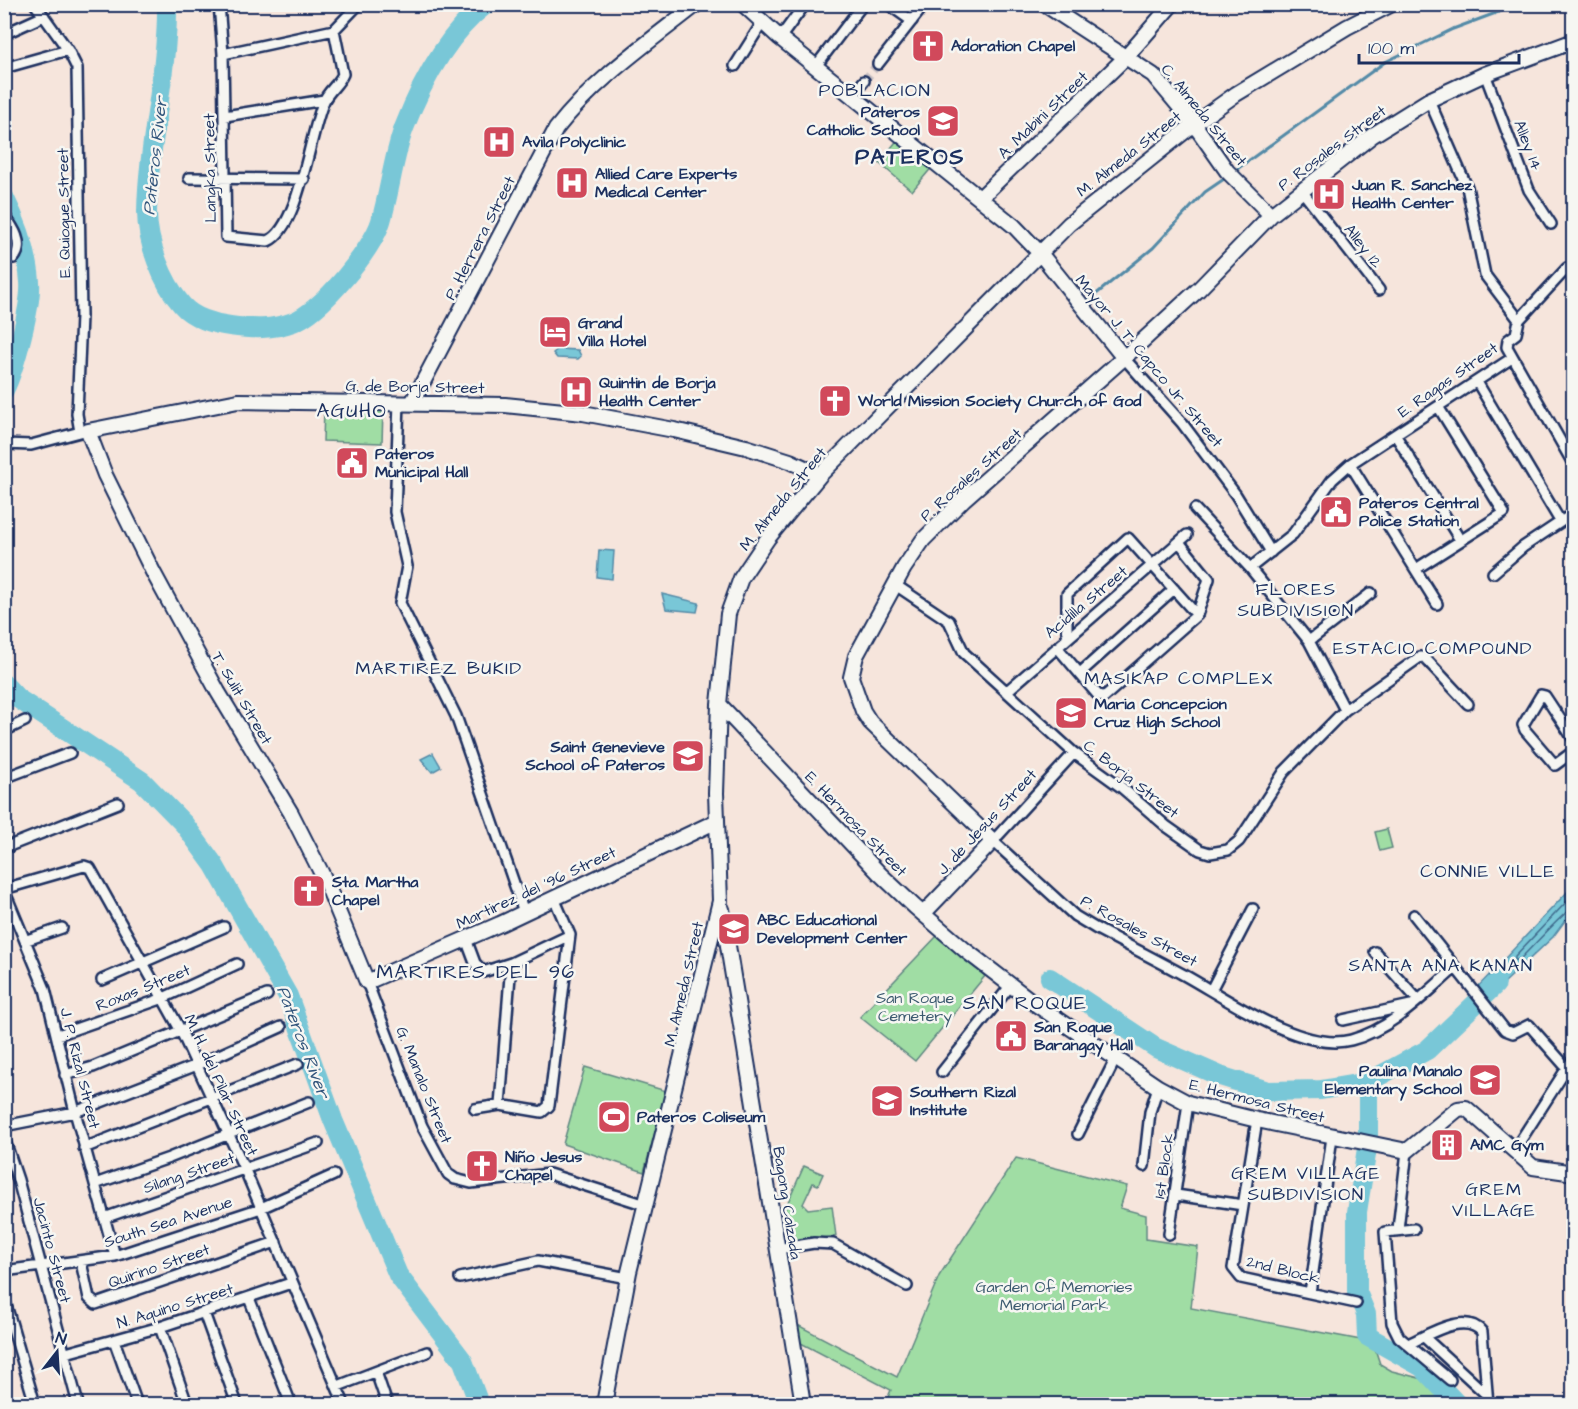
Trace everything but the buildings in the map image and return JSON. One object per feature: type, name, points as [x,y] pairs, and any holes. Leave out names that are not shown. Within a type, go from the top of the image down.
[{"type":"street","name":"E. Quiogue Street","points":[[35,4],[68,50],[77,68],[81,293],[77,414],[84,432]]},
{"type":"street","name":"Langka Street","points":[[219,4],[225,116],[226,237],[268,241],[279,232],[304,179],[324,100],[341,79],[344,69],[334,30]]},
{"type":"street","points":[[223,54],[334,30],[359,4]]},
{"type":"street","name":"P. Herrera Street","points":[[405,403],[556,129],[586,97],[631,56],[697,4]]},
{"type":"street","name":"Mayor J. T. Capco Jr. Street","points":[[743,4],[780,38],[981,197],[1039,252],[1082,308],[1182,423],[1236,495],[1271,552]]},
{"type":"street","points":[[780,38],[805,4]]},
{"type":"street","points":[[816,66],[863,4]]},
{"type":"street","points":[[888,4],[912,21]]},
{"type":"street","points":[[878,64],[925,4]]},
{"type":"street","name":"C. Almeda Street","points":[[1044,4],[1153,75],[1194,124],[1227,171],[1271,215]]},
{"type":"street","name":"A. Mabini Street","points":[[981,197],[1127,56],[1172,4]]},
{"type":"street","name":"M. Almeda Street","points":[[604,1404],[628,1278],[720,901],[717,821],[719,704],[728,614],[741,578],[768,537],[820,475],[1077,216],[1194,124],[1293,58],[1392,4]]},
{"type":"street","points":[[4,34],[45,16]]},
{"type":"street","points":[[735,66],[762,23]]},
{"type":"street","name":"P. Rosales Street","points":[[1455,968],[1416,1002],[1371,1033],[1334,1043],[1320,1041],[1275,1024],[1075,916],[993,841],[870,722],[858,699],[851,677],[853,664],[894,584],[923,540],[964,499],[1199,289],[1271,215],[1373,135],[1429,100],[1485,74],[1574,41]]},
{"type":"street","points":[[4,68],[68,50]]},
{"type":"street","name":"Alley 14","points":[[1485,74],[1529,190],[1551,224]]},
{"type":"street","points":[[853,95],[864,81]]},
{"type":"street","points":[[225,116],[324,100]]},
{"type":"street","points":[[1429,100],[1467,187],[1485,275],[1518,320],[1567,268],[1574,280]]},
{"type":"street","points":[[189,178],[304,179]]},
{"type":"street","name":"Alley 12","points":[[1302,191],[1379,290]]},
{"type":"street","points":[[4,215],[18,242],[16,256],[8,257]]},
{"type":"street","name":"E. Ragas Street","points":[[1250,568],[1293,534],[1332,480],[1350,464],[1439,408],[1512,358],[1507,347],[1508,340],[1516,334],[1518,320]]},
{"type":"street","points":[[1512,358],[1574,465]]},
{"type":"street","points":[[1477,382],[1560,521]]},
{"type":"street","name":"G. de Borja Street","points":[[4,444],[31,445],[238,401],[505,405],[583,413],[631,421],[746,447],[790,461],[820,475]]},
{"type":"street","points":[[405,403],[395,512],[407,566],[400,603],[459,725],[524,912]]},
{"type":"street","points":[[1416,569],[1502,515],[1504,509],[1439,408]]},
{"type":"street","name":"T. Sulit Street","points":[[84,432],[153,572],[218,692],[291,813],[326,882],[367,982]]},
{"type":"street","points":[[1396,436],[1460,540]]},
{"type":"street","points":[[1350,464],[1437,604]]},
{"type":"street","points":[[1195,509],[1250,568],[1309,641],[1345,710]]},
{"type":"street","points":[[1492,573],[1560,521],[1574,513]]},
{"type":"street","name":"Acidilla Street","points":[[1006,692],[1187,535]]},
{"type":"street","points":[[1067,637],[1067,594],[1123,539],[1131,540],[1197,615]]},
{"type":"street","points":[[1057,646],[1100,697],[1104,697],[1197,615],[1209,579],[1179,542]]},
{"type":"street","name":"C. Borja Street","points":[[894,584],[949,621],[964,653],[1074,753],[1200,850],[1218,853],[1239,841],[1284,772],[1345,710],[1422,656],[1468,704]]},
{"type":"street","points":[[1080,673],[1173,589]]},
{"type":"street","points":[[1309,641],[1371,593]]},
{"type":"street","points":[[1574,740],[1545,696],[1541,695],[1532,706],[1523,728],[1555,765],[1574,751]]},
{"type":"street","name":"E. Hermosa Street","points":[[719,704],[880,874],[923,914],[1011,985],[1158,1087],[1188,1103],[1332,1137],[1407,1151]]},
{"type":"street","points":[[4,732],[25,721]]},
{"type":"street","points":[[4,778],[70,753]]},
{"type":"street","name":"J. de Jesus Street","points":[[923,914],[1074,753]]},
{"type":"street","points":[[4,848],[118,803]]},
{"type":"street","name":"Martirez del '96 Street","points":[[367,982],[466,939],[717,821]]},
{"type":"street","name":"M. H. del Pilar Street","points":[[4,890],[87,866],[181,1031],[245,1170],[291,1283],[345,1404]]},
{"type":"street","name":"J. P. Rizal Street","points":[[4,890],[27,940],[58,1035],[65,1074],[84,1148],[115,1256]]},
{"type":"street","points":[[476,1109],[500,1105],[542,1112],[549,1106],[570,935],[554,898]]},
{"type":"street","name":"Bagong Calzada","points":[[720,901],[803,1404]]},
{"type":"street","points":[[1211,990],[1253,909]]},
{"type":"street","points":[[1414,915],[1447,954],[1472,991],[1508,1033],[1529,1025],[1567,1070],[1515,1149]]},
{"type":"street","points":[[102,980],[224,927]]},
{"type":"street","points":[[27,940],[62,928]]},
{"type":"street","points":[[466,939],[475,963],[483,972],[511,963],[570,935]]},
{"type":"street","points":[[1342,1020],[1416,1002],[1375,952]]},
{"type":"street","points":[[500,1105],[511,963]]},
{"type":"street","name":"Roxas Street","points":[[58,1035],[161,999],[237,964]]},
{"type":"street","name":"G. Manalo Street","points":[[367,982],[422,1126],[448,1174],[455,1179],[471,1183],[549,1174],[646,1205]]},
{"type":"street","points":[[942,1072],[1011,985]]},
{"type":"street","points":[[65,1074],[93,1067],[267,995]]},
{"type":"street","points":[[4,1126],[75,1113],[197,1065],[281,1027]]},
{"type":"street","points":[[1078,1134],[1116,1058]]},
{"type":"street","points":[[84,1148],[213,1100],[298,1064]]},
{"type":"street","points":[[1144,1166],[1150,1112],[1158,1087]]},
{"type":"street","points":[[95,1184],[228,1135],[309,1102]]},
{"type":"street","name":"1st Block","points":[[1169,1234],[1188,1103]]},
{"type":"street","points":[[1398,1229],[1407,1151],[1462,1108],[1473,1113],[1535,1168],[1574,1173]]},
{"type":"street","name":"2nd Block","points":[[1257,1120],[1233,1268],[1235,1274],[1241,1278],[1356,1303]]},
{"type":"street","points":[[1310,1293],[1332,1137]]},
{"type":"street","name":"Jacinto Street","points":[[4,1138],[18,1180],[78,1404]]},
{"type":"street","name":"Silang Street","points":[[104,1218],[318,1143]]},
{"type":"street","name":"South Sea Avenue","points":[[4,1271],[81,1263],[115,1256],[261,1208],[334,1175]]},
{"type":"street","points":[[1176,1195],[1243,1205]]},
{"type":"street","points":[[1414,1229],[1388,1229],[1384,1235],[1387,1291],[1392,1323],[1399,1337],[1450,1380]]},
{"type":"street","name":"Quirino Street","points":[[81,1263],[89,1298],[96,1304],[276,1242]]},
{"type":"street","points":[[777,1249],[833,1244],[907,1286]]},
{"type":"street","points":[[460,1278],[538,1261],[628,1278]]},
{"type":"street","name":"N. Aquino Street","points":[[66,1353],[160,1327],[291,1283]]},
{"type":"street","points":[[4,1298],[35,1404]]},
{"type":"street","points":[[249,1298],[291,1404]]},
{"type":"street","points":[[204,1312],[237,1404]]},
{"type":"street","points":[[1408,1344],[1462,1323],[1478,1327],[1482,1332],[1488,1400]]},
{"type":"street","points":[[160,1327],[187,1404]]},
{"type":"street","points":[[1424,1337],[1488,1400]]},
{"type":"street","points":[[114,1340],[137,1404]]},
{"type":"street","points":[[338,1386],[427,1352]]},
{"type":"street","points":[[376,1372],[387,1404]]},
{"type":"green space","points":[[899,138],[933,166],[912,191],[879,163]]},
{"type":"green space","points":[[324,408],[383,410],[382,443],[323,441]]},
{"type":"green space","points":[[1387,829],[1392,848],[1380,851],[1375,832]]},
{"type":"green space","name":"San Roque Cemetery","points":[[937,936],[985,976],[915,1061],[860,1017]]},
{"type":"green space","name":"Pateros Coliseum","points":[[585,1067],[666,1091],[644,1172],[563,1144]]},
{"type":"green space","name":"Garden Of Memories Memorial Park","points":[[1016,1158],[1127,1186],[1120,1208],[1146,1215],[1146,1239],[1198,1247],[1191,1308],[1366,1341],[1376,1352],[1380,1364],[1392,1371],[1423,1379],[1447,1404],[885,1404],[891,1390],[797,1341],[794,1323],[897,1377],[939,1276]]},
{"type":"green space","points":[[804,1166],[823,1174],[818,1185],[813,1183],[803,1204],[808,1209],[832,1206],[836,1236],[791,1243],[787,1212],[784,1211]]},
{"type":"water","points":[[558,349],[578,350],[581,356],[578,359],[557,358],[553,353]]},
{"type":"water","points":[[599,550],[614,551],[612,579],[597,577]]},
{"type":"water","points":[[662,594],[699,603],[697,612],[666,609]]},
{"type":"water","points":[[433,753],[441,767],[432,772],[421,759]]},
{"type":"water","points":[[1573,886],[1573,910],[1553,937],[1486,1000],[1476,989]]},
{"type":"waterway","name":"Pateros River","points":[[167,4],[164,56],[148,186],[147,212],[153,249],[168,285],[187,310],[211,322],[254,328],[285,325],[304,316],[331,293],[357,263],[381,221],[400,139],[418,94],[447,45],[472,16],[486,4]]},
{"type":"waterway","points":[[1233,172],[1385,62],[1453,29],[1520,4]]},
{"type":"waterway","points":[[1084,304],[1153,248],[1205,192],[1227,177]]},
{"type":"waterway","name":"Pateros River","points":[[4,197],[21,238],[30,282],[22,337],[4,390]]},
{"type":"waterway","name":"Pateros River","points":[[4,684],[17,698],[142,781],[184,824],[214,865],[288,996],[333,1120],[398,1275],[463,1361],[479,1404]]},
{"type":"waterway","points":[[1050,978],[1156,1048],[1220,1076],[1268,1091],[1321,1090],[1368,1082],[1427,1050],[1496,984]]},
{"type":"waterway","points":[[1368,1082],[1368,1142],[1357,1212],[1357,1292],[1366,1314],[1367,1336],[1422,1367],[1457,1404]]},
{"type":"tunnel","points":[[864,81],[878,64]]},
{"type":"place","name":"Adoration Chapel","points":[[928,46]]},
{"type":"place","name":"Pateros Catholic School","points":[[943,121]]},
{"type":"place","name":"Avila Polyclinic","points":[[499,142]]},
{"type":"place","name":"Allied Care Experts Medical Center","points":[[572,183]]},
{"type":"place","name":"Juan R. Sanchez Health Center","points":[[1329,194]]},
{"type":"place","name":"Grand Villa Hotel","points":[[555,332]]},
{"type":"place","name":"Quintin de Borja Health Center","points":[[576,392]]},
{"type":"place","name":"World Mission Society Church of God","points":[[835,401]]},
{"type":"place","name":"Pateros Municipal Hall","points":[[352,463]]},
{"type":"place","name":"Pateros Central Police Station","points":[[1336,512]]},
{"type":"place","name":"Maria Concepcion Cruz High School","points":[[1071,713]]},
{"type":"place","name":"Saint Genevieve School of Pateros","points":[[688,756]]},
{"type":"place","name":"Sta. Martha Chapel","points":[[309,891]]},
{"type":"place","name":"ABC Educational Development Center","points":[[734,929]]},
{"type":"place","name":"San Roque Barangay Hall","points":[[1011,1036]]},
{"type":"place","name":"Paulina Manalo Elementary School","points":[[1485,1080]]},
{"type":"place","name":"Southern Rizal Institute","points":[[887,1101]]},
{"type":"place","name":"Pateros Coliseum","points":[[614,1117]]},
{"type":"place","name":"AMC Gym","points":[[1447,1145]]},
{"type":"place","name":"Niño Jesus Chapel","points":[[482,1166]]},
{"type":"district","name":"POBLACION","points":[[875,90]]},
{"type":"district","name":"PATEROS","points":[[910,157]]},
{"type":"district","name":"AGUHO","points":[[352,411]]},
{"type":"district","name":"FLORES SUBDIVISION","points":[[1296,599]]},
{"type":"district","name":"ESTACIO COMPOUND","points":[[1433,648]]},
{"type":"district","name":"MARTIREZ BUKID","points":[[439,668]]},
{"type":"district","name":"MASIKAP COMPLEX","points":[[1179,678]]},
{"type":"district","name":"CONNIE VILLE","points":[[1488,871]]},
{"type":"district","name":"SANTA ANA KANAN","points":[[1441,965]]},
{"type":"district","name":"MARTIRES DEL 96","points":[[476,972]]},
{"type":"district","name":"SAN ROQUE","points":[[1025,1003]]},
{"type":"district","name":"GREM VILLAGE SUBDIVISION","points":[[1306,1183]]},
{"type":"district","name":"GREM VILLAGE","points":[[1494,1199]]}]
